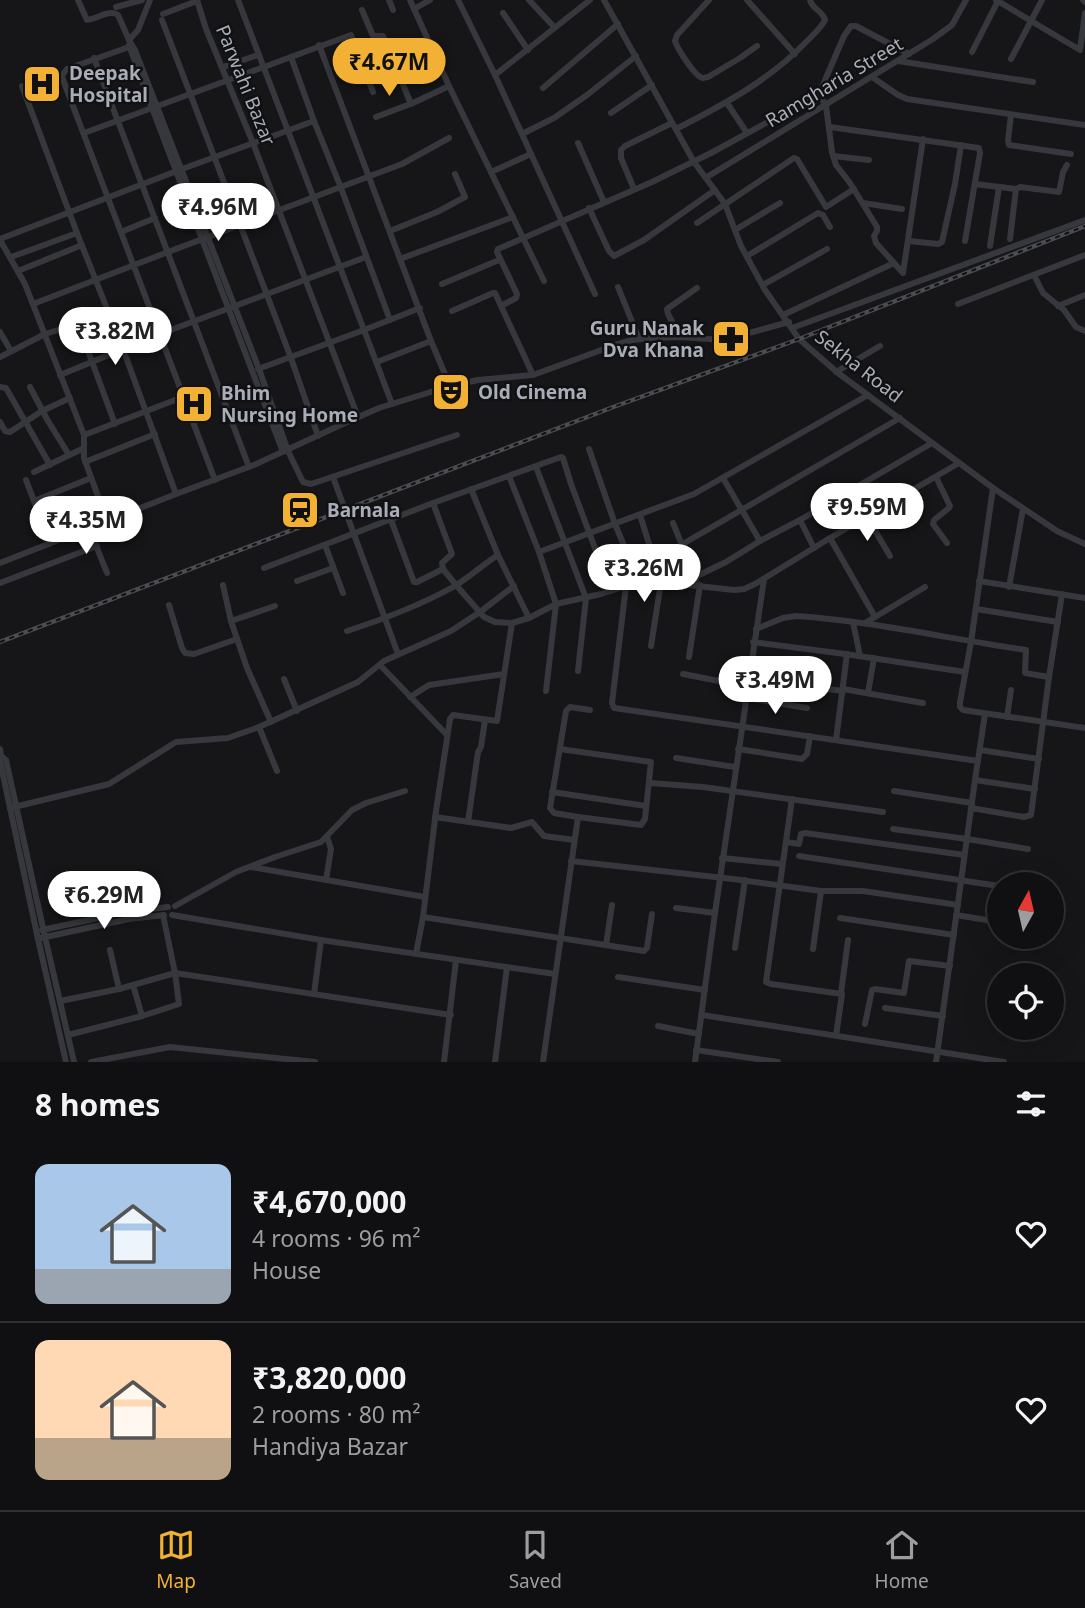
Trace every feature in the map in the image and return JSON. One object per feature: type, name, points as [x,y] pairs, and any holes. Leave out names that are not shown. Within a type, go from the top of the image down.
[{"type":"street","points":[[78,0],[87,20],[110,13],[116,7],[142,0]]},
{"type":"street","points":[[150,0],[138,30],[129,43],[67,69],[62,77],[215,480]]},
{"type":"street","points":[[238,0],[392,404]]},
{"type":"street","points":[[389,0],[393,10]]},
{"type":"street","points":[[410,0],[544,281]]},
{"type":"street","points":[[414,9],[430,0]]},
{"type":"street","points":[[458,0],[596,294]]},
{"type":"street","points":[[529,0],[554,27]]},
{"type":"street","points":[[495,75],[590,0]]},
{"type":"street","name":"Sekha Road","points":[[604,0],[694,162],[725,204],[747,257],[763,285],[799,339],[836,372],[993,488],[1057,531],[1085,544]]},
{"type":"street","points":[[709,0],[677,35],[675,41],[699,76],[708,77],[757,46]]},
{"type":"street","points":[[747,0],[795,54]]},
{"type":"street","points":[[634,189],[621,158],[621,150],[727,103],[795,54],[825,20],[824,15],[810,0]]},
{"type":"street","name":"Ramgharia Street","points":[[707,177],[948,29],[966,0]]},
{"type":"street","points":[[1011,59],[1042,0]]},
{"type":"street","points":[[197,1],[163,17],[317,436]]},
{"type":"street","name":"Parwahi Bazar","points":[[197,1],[358,417]]},
{"type":"street","points":[[972,52],[997,1],[1080,50],[1085,13]]},
{"type":"street","points":[[116,7],[285,452],[300,478],[306,484],[311,484],[457,435]]},
{"type":"street","points":[[362,9],[372,35],[383,36],[411,104]]},
{"type":"street","points":[[503,13],[528,50]]},
{"type":"street","points":[[543,88],[618,24]]},
{"type":"street","points":[[501,306],[517,295],[499,260],[498,249],[694,162],[819,94],[851,26],[860,28],[909,54]]},
{"type":"street","points":[[84,133],[319,45],[351,36],[373,92]]},
{"type":"street","points":[[319,45],[450,386]]},
{"type":"street","points":[[223,67],[258,55]]},
{"type":"street","points":[[522,134],[554,118],[636,56]]},
{"type":"street","points":[[291,57],[390,320]]},
{"type":"street","points":[[94,58],[249,467]]},
{"type":"street","points":[[898,61],[1033,82]]},
{"type":"street","points":[[872,76],[894,93],[907,99],[1085,125]]},
{"type":"street","points":[[611,113],[652,85]]},
{"type":"street","points":[[22,86],[176,494]]},
{"type":"street","points":[[376,117],[449,86]]},
{"type":"street","points":[[819,94],[826,106],[836,165],[878,229],[874,236],[876,243],[911,284]]},
{"type":"street","points":[[727,103],[747,133]]},
{"type":"street","points":[[1011,115],[1007,140],[1009,145],[1072,154]]},
{"type":"street","points":[[107,521],[85,462],[84,435],[70,398],[33,304],[0,240],[314,121]]},
{"type":"street","points":[[830,127],[979,149],[965,241]]},
{"type":"street","points":[[33,304],[402,164],[449,138]]},
{"type":"street","points":[[903,274],[923,139]]},
{"type":"street","points":[[578,143],[604,202]]},
{"type":"street","points":[[908,241],[933,244],[942,242],[961,145]]},
{"type":"street","points":[[491,172],[531,154]]},
{"type":"street","points":[[833,156],[869,160]]},
{"type":"street","points":[[697,223],[794,158],[825,207],[854,189]]},
{"type":"street","points":[[975,184],[1058,192],[1067,165]]},
{"type":"street","points":[[390,230],[437,212],[465,197],[455,174]]},
{"type":"street","points":[[990,246],[999,187]]},
{"type":"street","points":[[1010,239],[1016,189]]},
{"type":"street","points":[[589,208],[614,257],[644,240],[715,190]]},
{"type":"street","points":[[735,230],[780,203]]},
{"type":"street","points":[[863,203],[902,209]]},
{"type":"street","points":[[747,257],[818,214],[823,215],[830,228]]},
{"type":"street","points":[[400,259],[513,217]]},
{"type":"street","points":[[121,232],[155,218]]},
{"type":"street","points":[[0,563],[249,467],[392,404],[478,380],[533,375],[639,339],[680,337],[723,340],[790,325],[1085,220]]},
{"type":"street","points":[[11,257],[77,233]]},
{"type":"street","points":[[18,271],[82,245]]},
{"type":"street","points":[[763,285],[827,249]]},
{"type":"street","points":[[958,304],[1085,255]]},
{"type":"street","points":[[60,375],[160,334],[366,257]]},
{"type":"street","points":[[442,284],[499,260]]},
{"type":"street","points":[[783,315],[894,263]]},
{"type":"street","points":[[1034,275],[1043,293],[1064,310],[1076,327],[1085,331]]},
{"type":"street","points":[[618,287],[639,339]]},
{"type":"street","points":[[680,337],[667,309],[696,288]]},
{"type":"street","points":[[452,311],[495,293],[533,375]]},
{"type":"street","points":[[1058,306],[1085,296]]},
{"type":"street","points":[[256,370],[420,308]]},
{"type":"street","points":[[0,357],[45,334],[78,324],[115,424]]},
{"type":"street","points":[[0,332],[11,351]]},
{"type":"street","points":[[377,362],[431,341]]},
{"type":"street","points":[[836,372],[880,346]]},
{"type":"street","points":[[0,387],[6,388],[50,465]]},
{"type":"street","points":[[30,387],[69,455]]},
{"type":"street","points":[[539,552],[694,494],[868,395]]},
{"type":"street","points":[[84,435],[183,397]]},
{"type":"street","points":[[0,422],[7,432],[70,398]]},
{"type":"street","points":[[681,545],[900,418]]},
{"type":"street","points":[[85,462],[155,434]]},
{"type":"street","points":[[695,577],[726,562],[932,443]]},
{"type":"street","points":[[34,472],[84,449]]},
{"type":"street","points":[[589,449],[639,582]]},
{"type":"street","points":[[264,568],[562,457],[611,591]]},
{"type":"street","points":[[433,503],[452,552],[442,563],[443,569],[486,619],[512,623],[529,618],[556,604],[639,582],[739,590],[749,587],[959,463]]},
{"type":"street","points":[[536,467],[586,598],[578,671]]},
{"type":"street","points":[[509,476],[556,604],[546,691]]},
{"type":"street","points":[[333,477],[398,654]]},
{"type":"street","points":[[936,477],[950,506],[933,524],[947,543]]},
{"type":"street","points":[[34,501],[90,478]]},
{"type":"street","points":[[723,478],[760,541]]},
{"type":"street","points":[[26,480],[50,544]]},
{"type":"street","points":[[993,488],[960,707],[962,710],[985,714],[1085,728]]},
{"type":"street","points":[[471,489],[498,555],[529,618]]},
{"type":"street","points":[[1009,587],[1023,509]]},
{"type":"street","points":[[640,515],[661,582],[651,646]]},
{"type":"street","points":[[867,517],[890,556]]},
{"type":"street","points":[[391,520],[414,582],[443,569]]},
{"type":"street","points":[[800,520],[814,548]]},
{"type":"street","points":[[673,523],[699,585],[689,657]]},
{"type":"street","points":[[89,528],[107,573]]},
{"type":"street","points":[[830,538],[875,617]]},
{"type":"street","points":[[325,544],[342,593]]},
{"type":"street","points":[[0,583],[97,546]]},
{"type":"street","points":[[347,631],[425,602],[456,585],[498,555]]},
{"type":"street","points":[[297,581],[333,568]]},
{"type":"street","points":[[695,1062],[722,858],[764,579]]},
{"type":"street","points":[[979,581],[1085,598]]},
{"type":"street","points":[[223,584],[231,621],[247,668],[271,722]]},
{"type":"street","points":[[13,807],[109,784],[176,742],[228,738],[297,711],[358,682],[398,654],[441,637],[514,586]]},
{"type":"street","points":[[626,586],[612,706],[978,761]]},
{"type":"street","points":[[864,623],[925,587]]},
{"type":"street","points":[[894,791],[1027,817],[1031,815],[1062,594]]},
{"type":"street","points":[[169,604],[185,653],[194,654],[237,639]]},
{"type":"street","points":[[231,621],[275,606]]},
{"type":"street","points":[[976,609],[1058,622]]},
{"type":"street","points":[[756,629],[783,618],[796,616],[864,623],[1026,650],[1025,673],[1049,677]]},
{"type":"street","points":[[853,622],[860,656]]},
{"type":"street","points":[[416,954],[448,726],[452,715],[497,721],[512,623]]},
{"type":"street","points":[[753,642],[965,672]]},
{"type":"street","points":[[836,740],[847,654]]},
{"type":"street","points":[[868,693],[874,658]]},
{"type":"street","points":[[380,665],[447,735]]},
{"type":"street","points":[[410,697],[429,685],[504,674]]},
{"type":"street","points":[[683,674],[724,682],[868,693],[923,703]]},
{"type":"street","points":[[284,679],[297,711]]},
{"type":"street","points":[[1007,717],[1011,690]]},
{"type":"street","points":[[747,698],[807,708]]},
{"type":"street","points":[[560,749],[651,762],[644,821],[640,826],[552,812],[550,808],[552,792],[567,709],[570,707],[590,710]]},
{"type":"street","points":[[936,1062],[985,714]]},
{"type":"street","points":[[468,822],[485,720]]},
{"type":"street","points":[[260,727],[277,771]]},
{"type":"street","points":[[738,749],[802,759],[807,754],[810,736]]},
{"type":"street","points":[[980,750],[1039,759]]},
{"type":"street","points":[[0,757],[6,760],[13,807],[66,1062]]},
{"type":"street","points":[[676,758],[736,767]]},
{"type":"street","points":[[975,780],[1035,789]]},
{"type":"street","points":[[650,783],[732,791],[883,812]]},
{"type":"street","points":[[40,934],[127,912],[171,906],[224,878],[321,842],[352,810],[405,791]]},
{"type":"street","points":[[552,792],[646,806]]},
{"type":"street","points":[[792,799],[766,982],[841,993]]},
{"type":"street","points":[[435,817],[511,828],[533,822],[542,835],[574,841]]},
{"type":"street","points":[[543,1062],[578,817]]},
{"type":"street","points":[[892,829],[1028,849]]},
{"type":"street","points":[[786,842],[799,844],[801,834],[805,833],[964,855]]},
{"type":"street","points":[[326,880],[331,849],[327,837]]},
{"type":"street","points":[[799,856],[987,884]]},
{"type":"street","points":[[722,858],[782,864]]},
{"type":"street","points":[[571,861],[821,891],[863,891],[958,905]]},
{"type":"street","points":[[250,867],[425,897]]},
{"type":"street","points":[[734,948],[745,880]]},
{"type":"street","points":[[813,949],[821,891]]},
{"type":"street","points":[[606,945],[612,905]]},
{"type":"street","points":[[40,934],[168,915],[176,912],[171,906]]},
{"type":"street","points":[[676,908],[715,913]]},
{"type":"street","points":[[423,917],[646,951],[652,914]]},
{"type":"street","points":[[168,915],[555,974]]},
{"type":"street","points":[[68,1035],[179,1004],[168,915]]},
{"type":"street","points":[[956,915],[987,920]]},
{"type":"street","points":[[840,918],[954,935]]},
{"type":"street","points":[[40,934],[60,1001],[74,1062]]},
{"type":"street","points":[[314,994],[321,940]]},
{"type":"street","points":[[836,1036],[848,940]]},
{"type":"street","points":[[110,950],[119,989]]},
{"type":"street","points":[[444,1062],[456,960]]},
{"type":"street","points":[[865,1024],[872,990],[903,993],[909,962],[950,966]]},
{"type":"street","points":[[495,1062],[507,967]]},
{"type":"street","points":[[60,1001],[119,989],[175,973],[451,1015]]},
{"type":"street","points":[[618,977],[705,990]]},
{"type":"street","points":[[133,985],[142,1016]]},
{"type":"street","points":[[885,1008],[943,1016]]},
{"type":"street","points":[[702,1015],[1004,1062]]},
{"type":"street","points":[[658,1026],[699,1034]]},
{"type":"street","points":[[91,1062],[170,1047],[315,1062]]},
{"type":"street","points":[[696,1050],[778,1062]]},
{"type":"railway","points":[[0,642],[616,406],[799,339],[1085,226]]},
{"type":"place","name":"Deepak Hospital","points":[[42,84]]},
{"type":"place","name":"Guru Nanak Dva Khana","points":[[731,339]]},
{"type":"place","name":"Old Cinema","points":[[451,392]]},
{"type":"place","name":"Bhim Nursing Home","points":[[194,404]]},
{"type":"place","name":"Barnala","points":[[300,510]]}]
